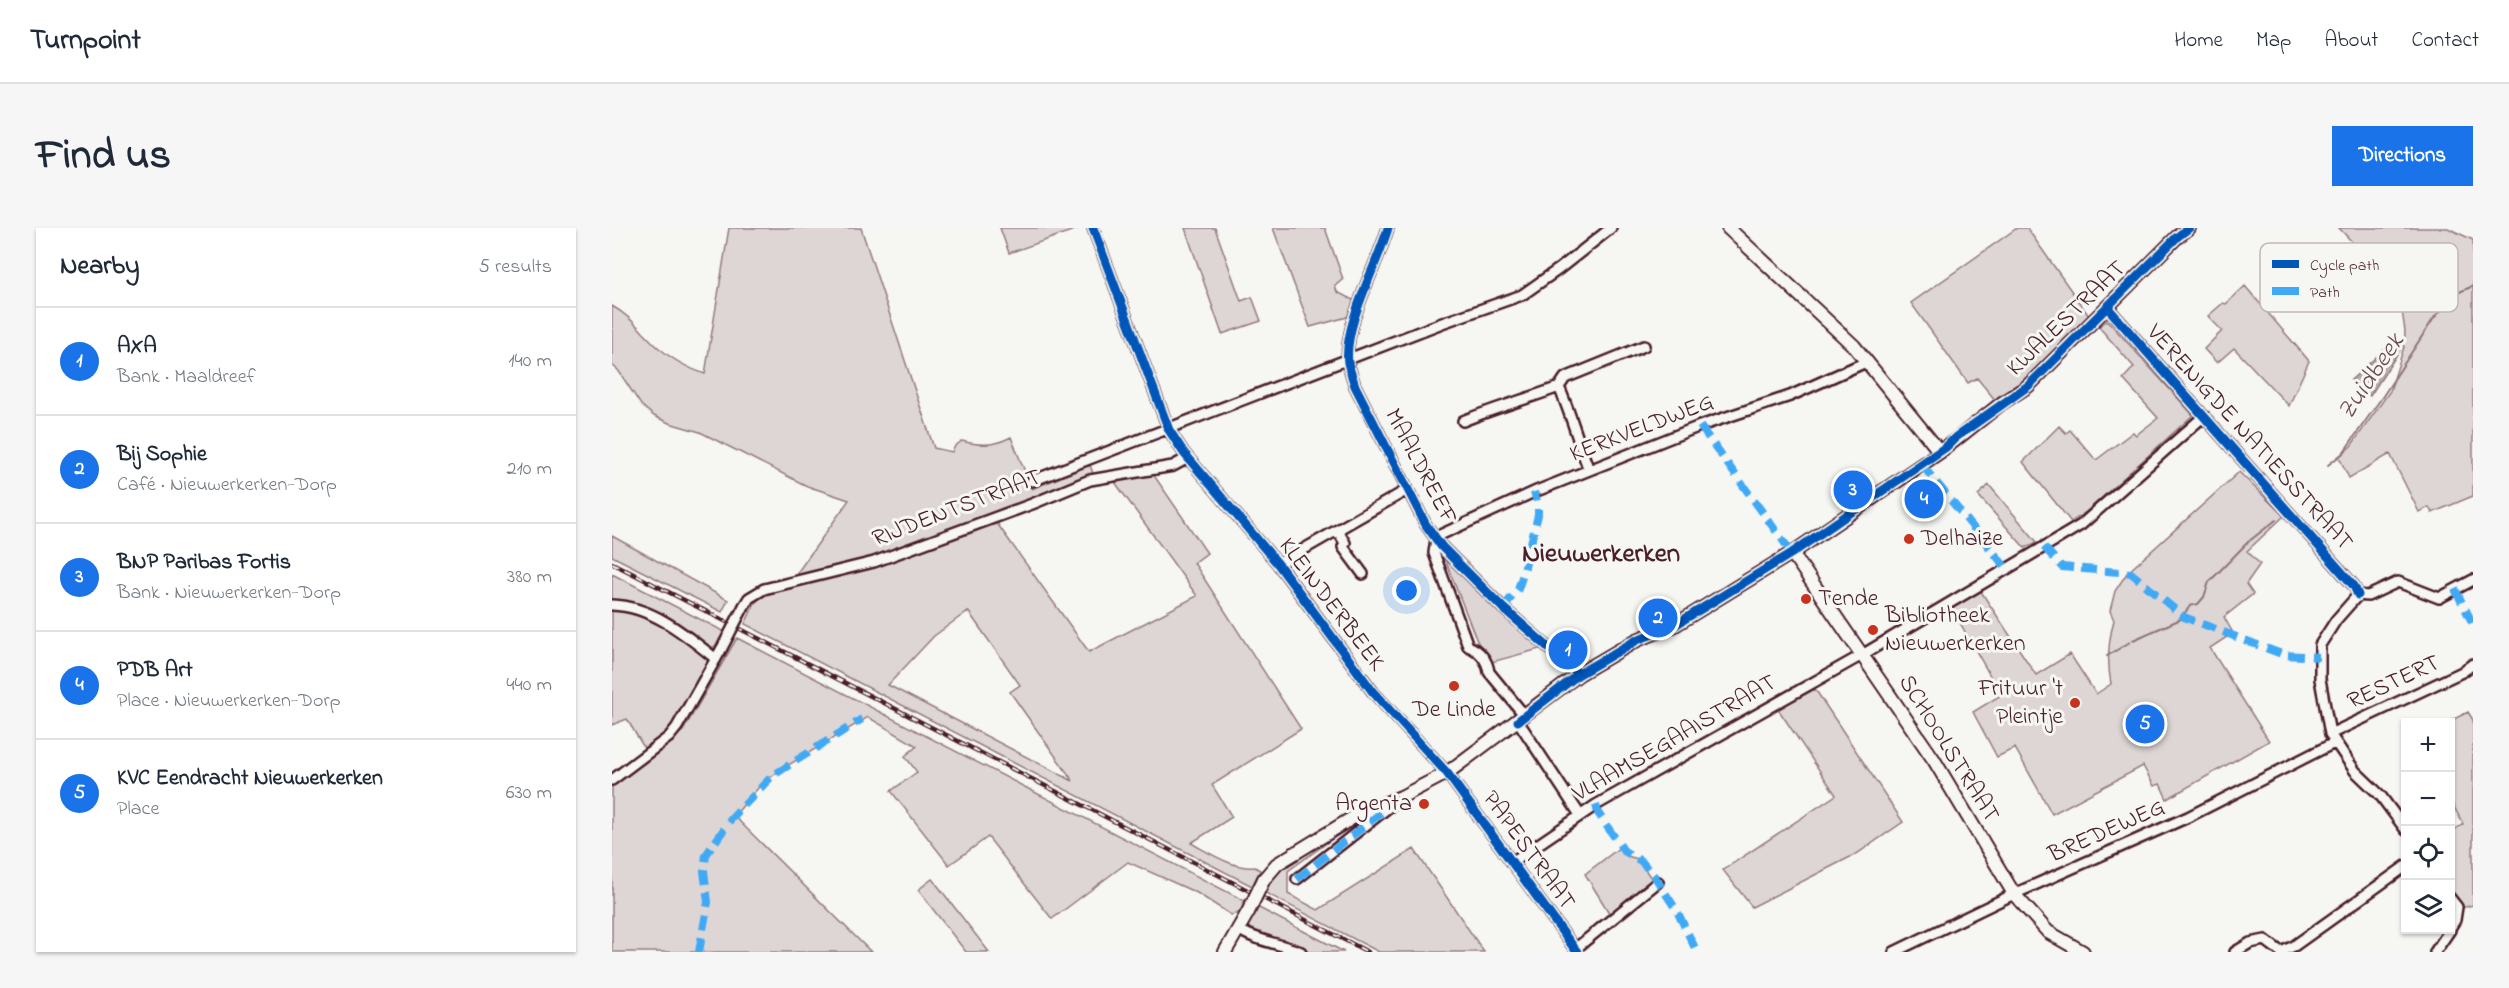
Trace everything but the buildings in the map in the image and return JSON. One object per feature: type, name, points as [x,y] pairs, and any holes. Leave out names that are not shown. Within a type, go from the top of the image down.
[{"type":"street","name":"KLEINDERBEEK","points":[[1093,228],[1169,430],[1188,458],[1278,564],[1373,692],[1447,773]]},
{"type":"street","name":"MAALDREEF","points":[[1388,228],[1380,256],[1352,323],[1348,361],[1355,386],[1407,490],[1436,539],[1503,608],[1579,674]]},
{"type":"street","points":[[1032,481],[1442,323],[1522,295],[1611,228]]},
{"type":"street","points":[[1728,228],[1854,346],[1940,452]]},
{"type":"street","name":"KWALESTRAAT","points":[[1239,929],[1264,879],[1277,864],[1359,814],[1401,798],[1447,773],[1579,674],[1637,640],[1674,625],[1792,553],[1940,452],[1965,430],[2028,386],[2177,237],[2189,228]]},
{"type":"street","name":"VERENIGDE NATIESSTRAAT","points":[[2108,308],[2355,586],[2358,595]]},
{"type":"street","points":[[1463,421],[1507,403],[1522,401],[1559,387],[1565,378],[1644,346]]},
{"type":"street","name":"KERKVELDWEG","points":[[1436,539],[1440,535],[1511,502],[1700,426],[1791,396],[1866,362]]},
{"type":"street","points":[[1559,387],[1589,470]]},
{"type":"street","name":"VLAAMSEGAAISTRAAT","points":[[1512,862],[1580,815],[1862,655],[2081,525],[2204,416]]},
{"type":"street","name":"RIJDENTSTRAAT","points":[[716,658],[749,598],[764,589],[874,562],[1022,508],[1090,480],[1173,466],[1188,458]]},
{"type":"street","points":[[1278,564],[1407,490]]},
{"type":"street","points":[[1338,531],[1345,543],[1342,547],[1363,574]]},
{"type":"street","name":"MAALDREEF","points":[[1436,539],[1434,553],[1468,646],[1477,650],[1488,663],[1489,672],[1522,718],[1580,815]]},
{"type":"street","name":"SCHOOLSTRAAT","points":[[1792,553],[1934,760],[2014,894],[2048,932],[2083,952]]},
{"type":"street","points":[[2358,595],[2368,596],[2398,582],[2439,598],[2473,580]]},
{"type":"street","name":"RESTERT","points":[[2358,595],[2336,620],[2320,645],[2320,679],[2332,738],[2355,771],[2380,795],[2403,826]]},
{"type":"street","points":[[612,605],[637,608],[661,620],[716,658],[677,727],[661,743],[612,780]]},
{"type":"street","name":"RESTERT","points":[[2332,738],[2462,672],[2473,664]]},
{"type":"street","name":"BREDEWEG","points":[[1894,952],[2014,894],[2188,817],[2332,738]]},
{"type":"street","name":"PAPESTRAAT","points":[[1447,773],[1576,950]]},
{"type":"street","points":[[1297,879],[1401,798]]},
{"type":"street","points":[[2235,952],[2250,943],[2265,940],[2281,952],[2294,946],[2401,870]]},
{"type":"street","points":[[1576,950],[1658,882]]},
{"type":"street","points":[[2455,903],[2457,906],[2455,920]]},
{"type":"street","points":[[1225,952],[1239,929],[1246,935],[1301,952]]},
{"type":"street","points":[[2435,952],[2447,934]]},
{"type":"shaded area","points":[[729,228],[861,228],[934,448],[952,452],[955,446],[962,441],[987,444],[1011,437],[1032,489],[1090,465],[1094,476],[874,566],[996,522],[1089,652],[1197,596],[1112,478],[1151,471],[1207,553],[1194,563],[1301,729],[1212,785],[1232,817],[1191,843],[1230,863],[1260,870],[1252,886],[745,624],[755,603],[763,595],[787,587],[849,500],[807,486],[700,432],[654,416],[641,405],[618,370],[612,365],[612,306],[670,356],[705,374]],"holes":[[[968,611],[1020,685],[1010,692],[1073,781],[888,685],[934,636]]]},
{"type":"shaded area","points":[[1000,228],[1080,228],[1009,253]]},
{"type":"shaded area","points":[[1185,228],[1215,228],[1241,301],[1252,297],[1261,321],[1222,334]]},
{"type":"shaded area","points":[[1273,228],[1325,228],[1343,279],[1335,286],[1337,292],[1355,301],[1347,317],[1310,327]]},
{"type":"shaded area","points":[[2017,228],[2027,228],[2089,316],[2013,390],[1996,401],[1977,378],[1968,383],[1911,303]]},
{"type":"shaded area","points":[[2339,228],[2448,228],[2473,240],[2473,496],[2432,513],[2429,507],[2419,512],[2390,454],[2349,478],[2339,457],[2351,446],[2390,391],[2404,347],[2405,331],[2402,312],[2458,312],[2458,243],[2353,243]]},
{"type":"shaded area","points":[[2245,286],[2260,304],[2260,312],[2267,312],[2309,361],[2289,406],[2234,348],[2217,363],[2204,349],[2222,331],[2208,316],[2223,303],[2226,304]]},
{"type":"shaded area","points":[[2107,320],[2193,415],[2087,511],[2071,522],[2023,462],[2059,426],[2066,433],[2070,430],[2096,460],[2133,432],[2136,435],[2158,418],[2123,379],[2134,367],[2099,327]]},
{"type":"shaded area","points":[[2239,472],[2284,516],[2247,551],[2260,564],[2246,584],[2253,594],[2224,617],[2233,633],[2210,648],[2269,741],[2167,799],[2160,784],[2154,786],[2143,766],[2052,814],[2015,748],[1997,757],[1973,712],[2001,695],[1951,607],[1980,590],[2036,675],[2070,654],[2096,694],[2111,684],[2109,652],[2114,620],[2110,611],[2115,591],[2127,573]]},
{"type":"shaded area","points":[[1989,485],[2037,542],[2025,548],[1978,495]]},
{"type":"shaded area","points":[[612,536],[728,600],[722,612],[612,556]]},
{"type":"shaded area","points":[[1445,559],[1543,648],[1492,662],[1477,641]]},
{"type":"shaded area","points":[[612,574],[725,632],[717,646],[706,648],[664,618],[612,602]]},
{"type":"shaded area","points":[[612,608],[639,614],[664,625],[710,657],[711,661],[674,728],[646,751],[627,719],[612,725]]},
{"type":"shaded area","points":[[737,638],[1245,901],[1242,909],[1237,914],[1231,915],[1197,893],[1128,862],[1052,919],[988,837],[949,865],[891,791],[917,772],[905,756],[917,746],[868,717],[780,770],[759,787],[734,816],[871,952],[612,952],[612,783],[683,731]]},
{"type":"shaded area","points":[[1815,689],[1903,822],[1858,853],[1752,907],[1723,870],[1836,795],[1778,709]]},
{"type":"shaded area","points":[[2468,712],[2473,720],[2473,905],[2462,908],[2455,897],[2455,829],[2463,824],[2455,809],[2455,718]]},
{"type":"shaded area","points":[[1352,825],[1288,871],[1288,894],[1318,910],[1414,849],[1484,952],[1379,952],[1262,891],[1278,871]]},
{"type":"shaded area","points":[[1619,848],[1627,856],[1638,859],[1653,881],[1611,916],[1585,874]]},
{"type":"shaded area","points":[[932,879],[989,952],[966,952],[918,890]]},
{"type":"shaded area","points":[[1257,907],[1344,952],[1309,952],[1281,940],[1250,932],[1248,925]]},
{"type":"water","points":[[2395,340],[2401,346],[2400,350],[2370,396],[2351,380]]},
{"type":"waterway","name":"Zuidbeek","points":[[2458,293],[2473,286]]},
{"type":"waterway","name":"Zuidbeek","points":[[2328,465],[2343,453],[2439,312]]},
{"type":"waterway","name":"Zuidbeek","points":[[2184,614],[2190,606],[2198,604],[2204,597],[2209,582],[2248,542],[2276,520]]},
{"type":"waterway","name":"Zuidbeek","points":[[2133,640],[2181,619]]},
{"type":"waterway","name":"Zuidbeek","points":[[2107,656],[2130,642]]},
{"type":"railway","points":[[612,563],[1368,952]]},
{"type":"marked path","points":[[1700,426],[1792,553]]},
{"type":"marked path","points":[[1922,465],[2007,569]]},
{"type":"marked path","points":[[1503,608],[1518,589],[1524,571],[1538,515],[1538,504],[1534,492]]},
{"type":"marked path","points":[[2044,547],[2062,567],[2131,573],[2184,617],[2284,655],[2319,657]]},
{"type":"marked path","points":[[2455,589],[2473,624]]},
{"type":"marked path","points":[[699,952],[708,902],[704,871],[706,855],[731,819],[772,776],[862,719]]},
{"type":"marked path","points":[[1297,879],[1401,797]]},
{"type":"marked path","points":[[1596,805],[1598,813],[1624,851],[1641,861],[1655,877],[1677,911],[1697,952]]},
{"type":"cycle path","points":[[1093,228],[1169,430],[1184,453],[1278,564],[1373,692],[1447,773],[1577,952]]},
{"type":"cycle path","points":[[1388,228],[1351,331],[1348,363],[1355,386],[1426,525],[1442,547],[1503,608],[1579,674]]},
{"type":"cycle path","points":[[1518,721],[1579,674],[1637,640],[1675,625],[1792,553],[1946,447],[1956,437],[2028,386],[2177,237],[2189,228]]},
{"type":"cycle path","points":[[2108,308],[2354,586],[2358,595]]},
{"type":"place","name":"BNP Paribas Fortis","points":[[1853,490]]},
{"type":"place","name":"PDB Art","points":[[1924,499]]},
{"type":"place","name":"Delhaize","points":[[1909,539]]},
{"type":"place","name":"Tende","points":[[1806,599]]},
{"type":"place","name":"Bij Sophie","points":[[1658,618]]},
{"type":"place","name":"Bibliotheek Nieuwerkerken","points":[[1873,630]]},
{"type":"place","name":"AXA","points":[[1568,650]]},
{"type":"place","name":"De Linde","points":[[1454,686]]},
{"type":"place","name":"Frituur 't Pleintje","points":[[2075,703]]},
{"type":"place","name":"KVC Eendracht Nieuwerkerken","points":[[2145,724]]},
{"type":"place","name":"Argenta","points":[[1424,804]]},
{"type":"district","name":"Nieuwerkerken","points":[[1601,554]]}]
